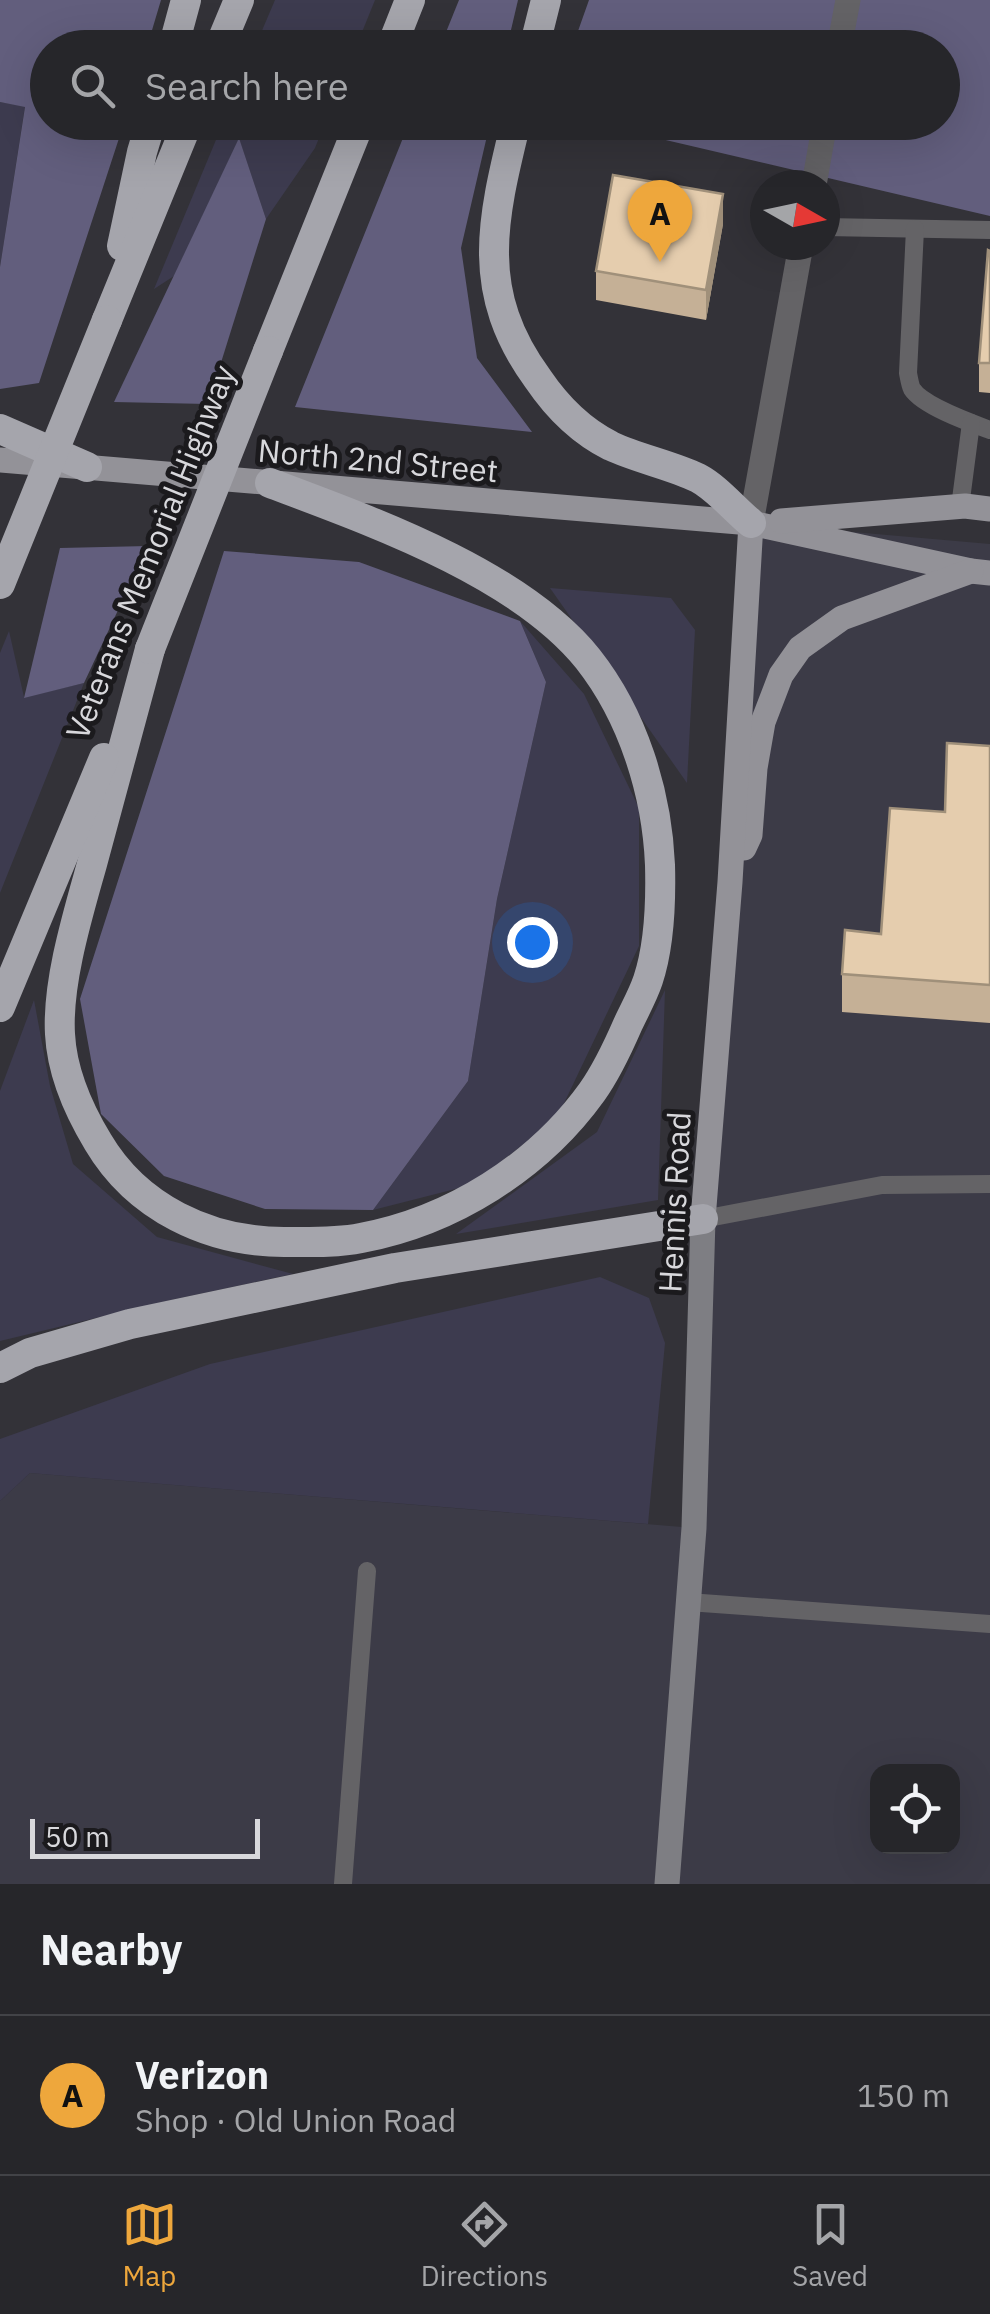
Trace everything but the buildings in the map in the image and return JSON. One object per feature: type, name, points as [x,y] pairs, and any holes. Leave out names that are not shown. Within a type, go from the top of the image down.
[{"type":"highway","points":[[178,30],[186,0]]},
{"type":"highway","points":[[226,30],[239,0]]},
{"type":"highway","points":[[398,30],[410,0]]},
{"type":"highway","points":[[538,30],[546,0]]},
{"type":"highway","points":[[108,320],[145,140]]},
{"type":"highway","points":[[0,584],[181,140]]},
{"type":"highway","name":"Veterans Memorial Highway","points":[[0,1007],[150,649],[353,140]]},
{"type":"highway","points":[[512,140],[492,252],[496,294],[520,354],[556,404],[580,425],[611,446],[701,480],[751,523]]},
{"type":"highway","points":[[0,428],[87,467]]},
{"type":"highway","points":[[150,649],[76,922],[62,993],[60,1032],[65,1068],[87,1123],[109,1160],[148,1199],[193,1224],[228,1236],[266,1242],[358,1239],[447,1212],[534,1156],[564,1126],[611,1061],[648,979],[658,932],[659,838],[650,790],[633,739],[611,692],[586,657],[555,626],[490,579],[379,524],[270,483]]},
{"type":"highway","points":[[0,1368],[30,1353],[115,1328],[376,1272],[703,1220]]},
{"type":"main road","name":"North 2nd Street","points":[[0,460],[751,523]]},
{"type":"main road","points":[[751,523],[960,507],[990,509]]},
{"type":"main road","points":[[751,523],[980,572]]},
{"type":"main road","name":"Hennis Road","points":[[703,1220],[730,882],[751,523]]},
{"type":"main road","points":[[730,882],[750,835],[763,722],[781,676],[800,648],[842,618],[980,572]]},
{"type":"street","points":[[843,30],[848,0]]},
{"type":"street","points":[[817,170],[823,140]]},
{"type":"street","points":[[751,523],[798,260]]},
{"type":"street","name":"Hennis Road","points":[[667,1884],[694,1528],[703,1220]]},
{"type":"lane","points":[[840,228],[990,230]]},
{"type":"lane","points":[[915,230],[908,374],[911,387],[955,417],[990,430]]},
{"type":"lane","points":[[960,507],[971,423]]},
{"type":"lane","points":[[703,1220],[882,1185],[990,1184]]},
{"type":"lane","points":[[342,1884],[367,1571]]},
{"type":"lane","points":[[688,1602],[990,1624]]},
{"type":"shaded area","points":[[0,0],[161,0],[152,30],[30,30],[30,140],[118,140],[39,383],[0,389],[0,267],[25,107],[0,102]]},
{"type":"shaded area","points":[[275,0],[375,0],[363,30],[262,30]]},
{"type":"shaded area","points":[[459,0],[518,0],[511,30],[447,30]]},
{"type":"shaded area","points":[[589,0],[990,0],[990,216],[840,181],[840,170],[794,170],[666,140],[960,140],[960,30],[578,30]]},
{"type":"shaded area","points":[[0,102],[25,106],[0,267]]},
{"type":"shaded area","points":[[216,140],[239,140],[174,276],[154,289]]},
{"type":"shaded area","points":[[239,140],[318,140],[315,148],[266,219]]},
{"type":"shaded area","points":[[240,140],[266,219],[208,404],[114,402]]},
{"type":"shaded area","points":[[402,140],[486,140],[461,248],[477,358],[532,432],[295,407]]},
{"type":"shaded area","points":[[751,523],[990,544],[990,1884],[0,1884],[0,1501],[30,1473],[694,1528]]},
{"type":"shaded area","points":[[148,546],[84,683],[24,698],[60,548]]},
{"type":"shaded area","points":[[224,551],[359,562],[520,621],[546,682],[497,899],[468,1081],[373,1210],[265,1209],[164,1176],[101,1114],[80,999]]},
{"type":"shaded area","points":[[550,588],[671,598],[695,630],[687,783]]},
{"type":"shaded area","points":[[520,621],[584,694],[639,808],[639,946],[557,1118],[471,1185],[373,1210],[468,1081],[497,899],[546,682]]},
{"type":"shaded area","points":[[9,631],[24,697],[84,683],[0,893],[0,653]]},
{"type":"shaded area","points":[[665,990],[658,1200],[456,1234],[597,1132]]},
{"type":"shaded area","points":[[34,1000],[50,1086],[73,1164],[157,1237],[293,1274],[0,1341],[0,1091]]},
{"type":"shaded area","points":[[600,1277],[649,1298],[665,1343],[648,1524],[30,1473],[0,1501],[0,1439],[210,1364]]},
{"type":"place","name":"Verizon","points":[[660,262]]}]
